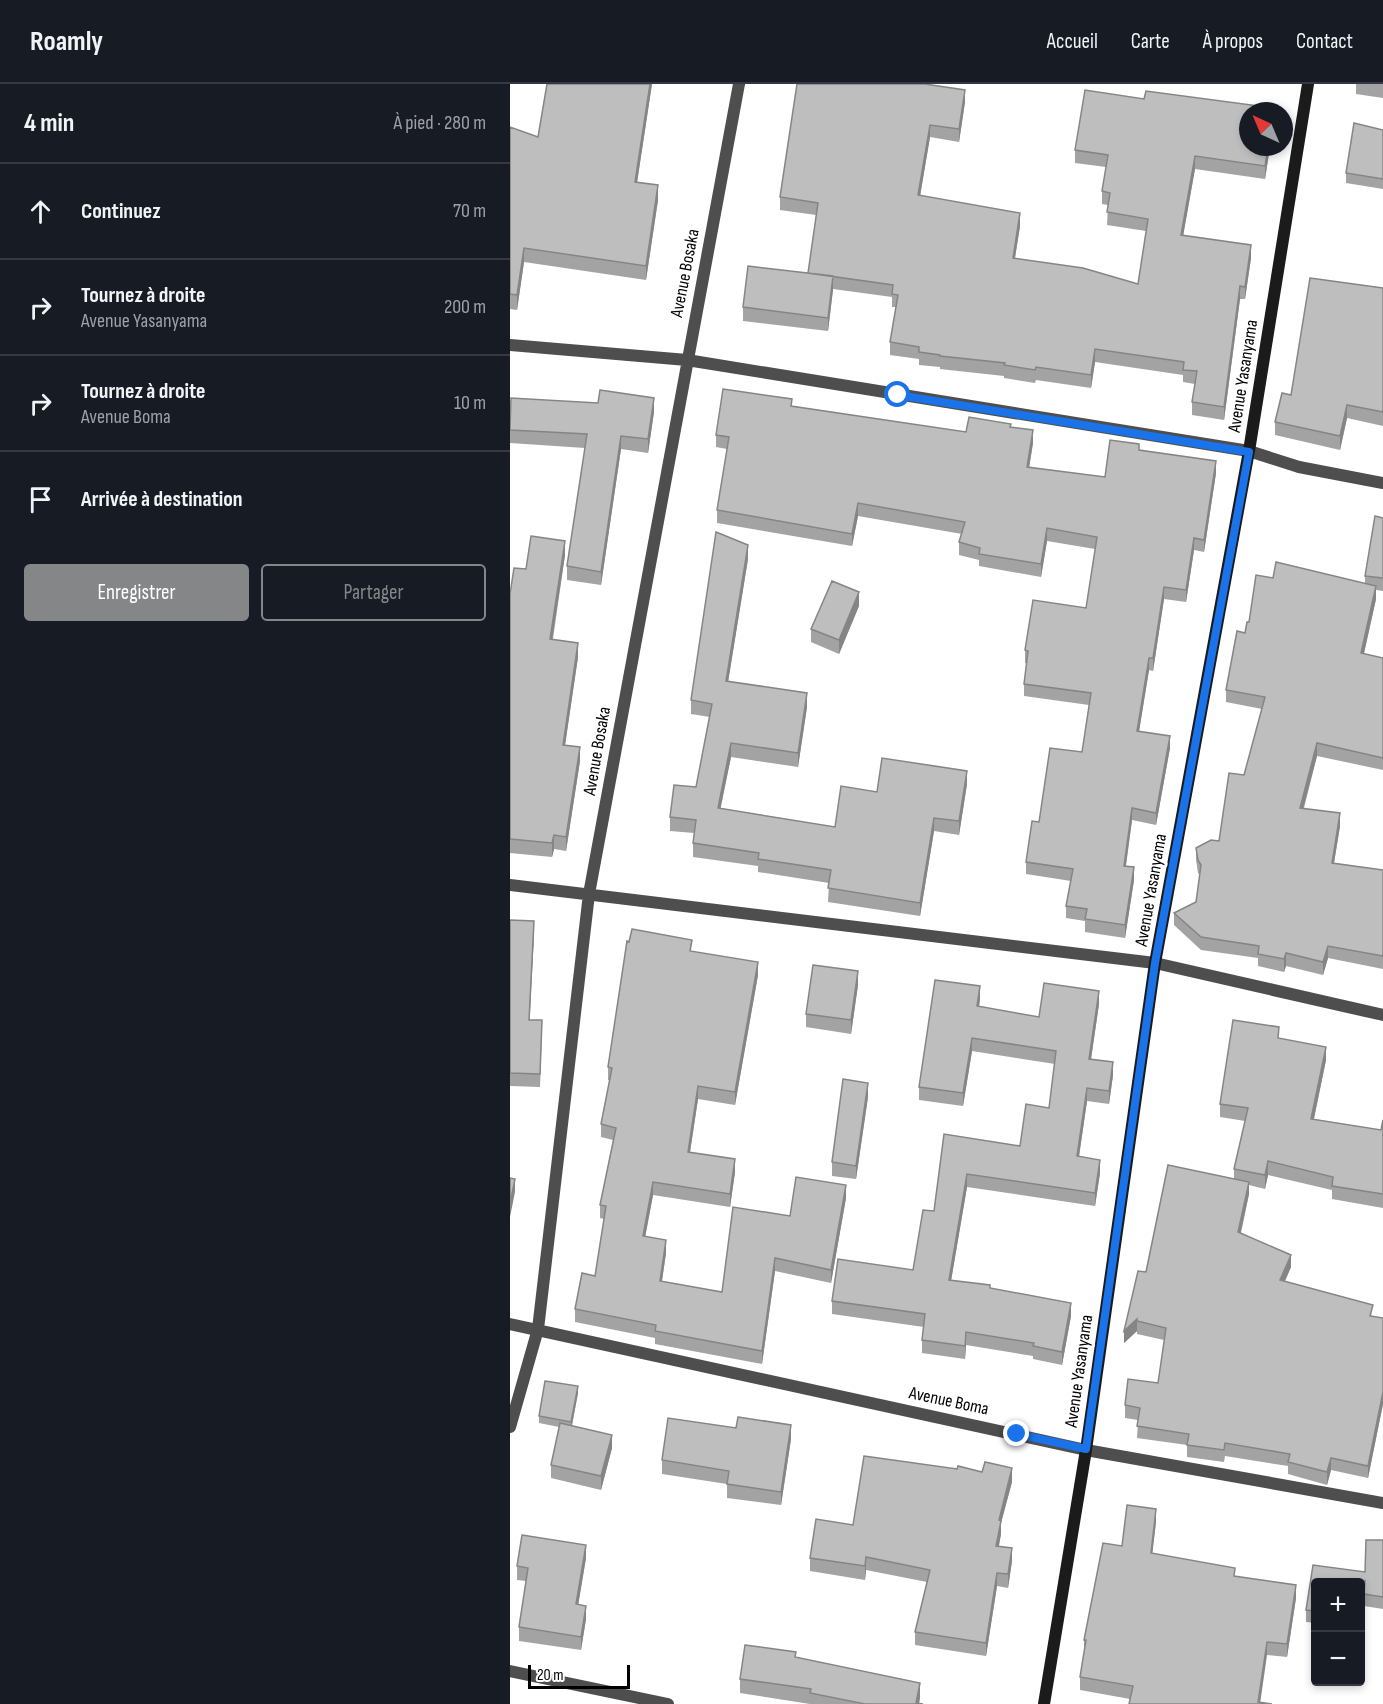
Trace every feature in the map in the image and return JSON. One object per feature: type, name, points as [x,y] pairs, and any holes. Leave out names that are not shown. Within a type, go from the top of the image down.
[{"type":"street","name":"Avenue Bosaka","points":[[510,1427],[538,1329],[589,894],[739,84]]},
{"type":"street","name":"Avenue Yasanyama","points":[[1044,1704],[1086,1449],[1155,963],[1249,452],[1308,84]]},
{"type":"street","points":[[510,345],[687,360],[1249,452],[1299,467],[1383,483]]},
{"type":"street","points":[[510,885],[1155,963],[1383,1015]]},
{"type":"street","name":"Avenue Boma","points":[[510,1324],[1086,1449],[1383,1503]]},
{"type":"street","points":[[510,1671],[668,1704]]},
{"type":"building","points":[[547,84],[650,84],[635,182],[658,185],[646,266],[524,248],[517,295],[510,294],[510,127],[538,137]]},
{"type":"building","points":[[797,84],[925,84],[965,90],[959,129],[930,125],[918,195],[1020,213],[1013,258],[1083,268],[1138,284],[1148,219],[1107,212],[1110,193],[1102,191],[1108,155],[1075,150],[1085,90],[1144,99],[1146,91],[1239,103],[1239,156],[1267,156],[1265,166],[1195,156],[1181,235],[1251,245],[1245,287],[1240,286],[1224,407],[1192,402],[1197,371],[1183,370],[1184,362],[1095,349],[1091,375],[1036,367],[1035,370],[1004,365],[1005,363],[940,356],[919,352],[919,347],[890,342],[898,295],[892,294],[893,285],[808,273],[818,203],[780,197]]},
{"type":"building","points":[[1354,123],[1383,130],[1383,179],[1346,173]]},
{"type":"building","points":[[748,266],[833,276],[828,318],[743,307]]},
{"type":"building","points":[[1310,278],[1383,288],[1383,412],[1347,405],[1340,436],[1275,422],[1282,393],[1291,395]]},
{"type":"building","points":[[723,389],[792,399],[791,406],[966,432],[969,417],[1011,424],[1010,427],[1033,430],[1027,467],[1105,477],[1110,440],[1139,444],[1139,450],[1216,461],[1204,540],[1194,538],[1186,590],[1164,587],[1153,658],[1149,658],[1137,731],[1170,736],[1156,813],[1132,808],[1124,866],[1134,867],[1125,925],[1085,919],[1087,909],[1066,906],[1073,869],[1026,862],[1032,821],[1039,822],[1050,748],[1082,752],[1091,693],[1024,684],[1028,651],[1025,650],[1033,600],[1086,608],[1097,537],[1047,528],[1041,564],[979,554],[980,548],[959,542],[965,522],[858,503],[852,534],[717,510],[729,437],[716,435]]},
{"type":"building","points":[[600,390],[654,398],[648,439],[621,436],[601,572],[567,566],[587,434],[510,430],[511,398],[598,403]]},
{"type":"building","points":[[1375,516],[1383,518],[1383,578],[1365,576]]},
{"type":"building","points":[[716,532],[748,545],[726,681],[807,693],[798,753],[731,743],[718,808],[835,827],[841,786],[877,792],[882,758],[967,771],[959,821],[934,818],[920,903],[828,888],[831,870],[758,859],[759,853],[693,843],[696,820],[670,817],[674,785],[696,787],[712,704],[691,700]]},
{"type":"building","points":[[531,536],[565,541],[550,639],[578,643],[563,745],[580,747],[566,837],[554,835],[552,843],[510,839],[510,594],[514,568],[526,569]]},
{"type":"building","points":[[1276,562],[1376,586],[1361,653],[1383,658],[1383,758],[1317,743],[1300,808],[1340,813],[1332,863],[1383,870],[1383,956],[1328,946],[1323,962],[1286,953],[1284,959],[1258,954],[1259,946],[1201,937],[1174,913],[1196,902],[1201,865],[1196,848],[1211,840],[1219,841],[1229,773],[1244,775],[1265,697],[1226,690],[1237,631],[1245,633],[1247,622],[1249,622],[1256,575],[1273,578]]},
{"type":"building","points":[[832,581],[859,592],[839,640],[811,629]]},
{"type":"building","points":[[510,920],[534,921],[529,1020],[542,1020],[540,1074],[510,1073]]},
{"type":"building","points":[[632,929],[692,940],[690,951],[758,962],[735,1092],[698,1086],[688,1152],[735,1159],[730,1194],[653,1182],[643,1236],[666,1240],[660,1281],[722,1292],[733,1207],[790,1216],[796,1177],[846,1185],[831,1270],[775,1258],[762,1351],[655,1331],[656,1325],[575,1309],[582,1273],[595,1276],[606,1206],[600,1205],[616,1128],[601,1124],[612,1068],[608,1067],[627,941],[629,942]]},
{"type":"building","points":[[813,965],[858,971],[851,1020],[806,1014]]},
{"type":"building","points":[[935,980],[980,986],[977,1006],[1039,1017],[1044,983],[1099,991],[1089,1059],[1113,1062],[1109,1091],[1087,1088],[1077,1156],[1100,1160],[1095,1193],[967,1174],[949,1280],[990,1285],[990,1288],[1071,1303],[1062,1352],[1033,1346],[1034,1343],[966,1332],[965,1346],[922,1340],[925,1314],[832,1301],[838,1259],[913,1270],[923,1210],[934,1211],[944,1134],[1020,1146],[1026,1104],[1049,1108],[1056,1051],[972,1038],[963,1093],[919,1087]]},
{"type":"building","points":[[1233,1020],[1279,1027],[1278,1038],[1326,1047],[1311,1119],[1381,1130],[1383,1120],[1383,1194],[1332,1186],[1333,1177],[1268,1161],[1265,1175],[1234,1169],[1248,1108],[1220,1104]]},
{"type":"building","points":[[843,1079],[868,1083],[856,1166],[832,1162]]},
{"type":"building","points":[[1168,1165],[1249,1182],[1238,1232],[1291,1255],[1280,1280],[1373,1305],[1370,1316],[1383,1318],[1383,1392],[1368,1466],[1331,1458],[1327,1472],[1288,1462],[1290,1454],[1225,1443],[1224,1450],[1187,1445],[1189,1434],[1137,1426],[1140,1408],[1125,1405],[1128,1379],[1158,1383],[1166,1328],[1137,1321],[1137,1319],[1124,1331],[1138,1271],[1146,1272]]},
{"type":"building","points":[[510,1178],[515,1179],[510,1203]]},
{"type":"building","points":[[545,1381],[578,1386],[571,1422],[539,1416]]},
{"type":"building","points":[[738,1417],[791,1425],[781,1492],[727,1484],[729,1471],[662,1460],[668,1418],[736,1428]]},
{"type":"building","points":[[560,1423],[612,1435],[601,1476],[551,1465]]},
{"type":"building","points":[[864,1456],[957,1469],[958,1466],[982,1472],[985,1462],[1012,1468],[999,1520],[1001,1521],[996,1546],[1012,1548],[1008,1574],[997,1573],[986,1643],[915,1632],[930,1570],[866,1557],[865,1566],[810,1558],[816,1519],[853,1525]]},
{"type":"building","points":[[1127,1505],[1156,1509],[1151,1553],[1235,1568],[1234,1576],[1296,1585],[1287,1644],[1267,1642],[1258,1702],[1272,1704],[1129,1704],[1133,1686],[1080,1677],[1086,1640],[1084,1640],[1103,1543],[1122,1546]]},
{"type":"building","points":[[522,1535],[586,1545],[576,1604],[586,1606],[581,1637],[519,1627],[528,1568],[517,1566]]},
{"type":"building","points":[[1366,1540],[1383,1540],[1383,1597],[1365,1594],[1365,1578],[1311,1578],[1311,1610],[1306,1610],[1313,1565],[1365,1572]]},
{"type":"building","points":[[745,1645],[796,1652],[795,1657],[920,1683],[916,1703],[923,1704],[865,1704],[810,1693],[811,1689],[740,1679]]},
{"type":"route","points":[[898,395],[1249,452],[1155,963],[1086,1449],[1017,1434]]}]
